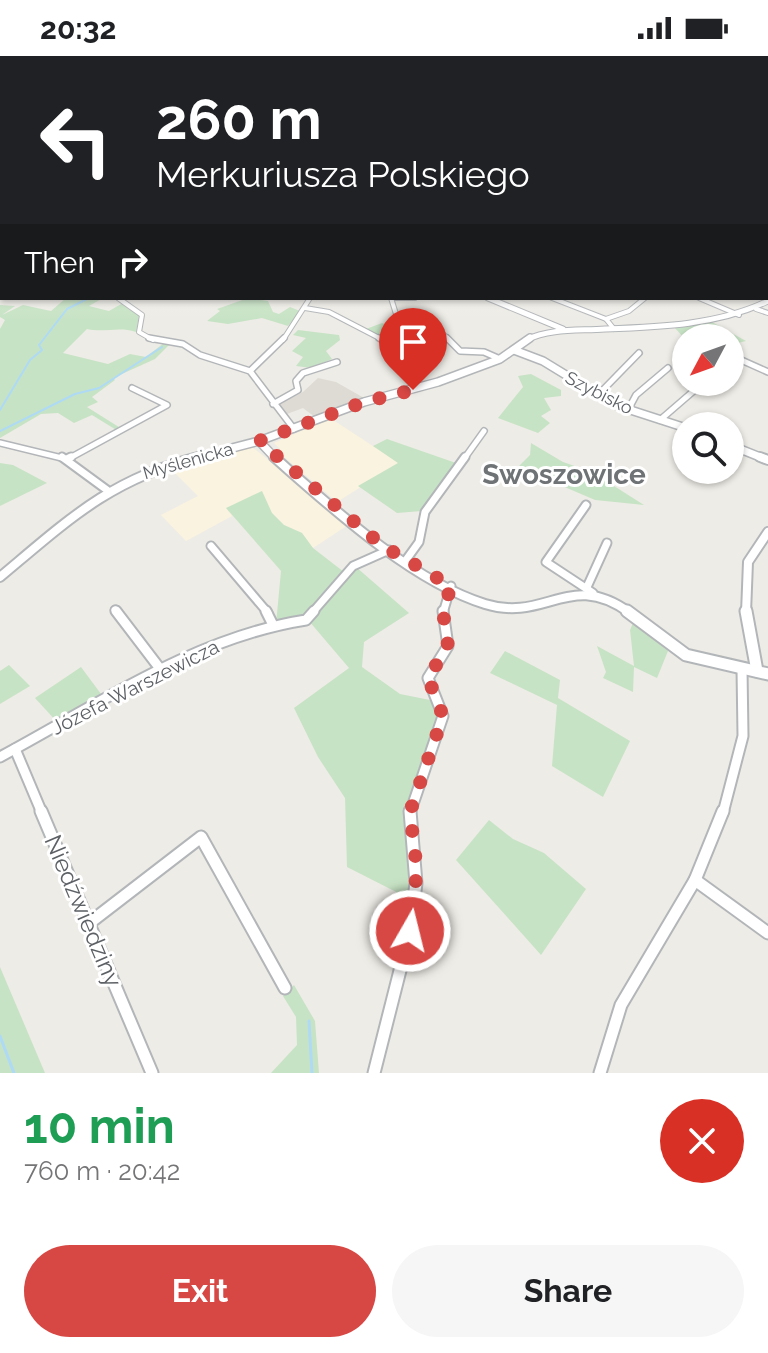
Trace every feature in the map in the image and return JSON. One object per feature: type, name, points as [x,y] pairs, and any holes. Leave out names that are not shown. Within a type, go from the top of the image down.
[{"type":"street","points":[[121,300],[142,315],[139,332],[152,340],[183,344],[203,356],[250,371],[294,429]]},
{"type":"street","points":[[250,371],[281,343],[293,320],[309,300]]},
{"type":"street","points":[[392,300],[396,314]]},
{"type":"street","points":[[493,300],[560,329]]},
{"type":"street","points":[[557,300],[606,319],[614,329]]},
{"type":"street","points":[[606,319],[629,311],[643,300]]},
{"type":"street","points":[[704,300],[739,315]]},
{"type":"street","name":"Myślenicka","points":[[0,577],[107,490],[161,466],[259,441],[364,402],[438,382],[500,359],[533,336],[560,329],[657,327],[739,315],[768,301]]},
{"type":"street","points":[[305,308],[329,312],[404,351]]},
{"type":"street","points":[[756,309],[768,313]]},
{"type":"street","points":[[432,323],[460,351],[484,352],[500,359]]},
{"type":"street","name":"Szybisko","points":[[514,350],[542,361],[597,396],[672,424]]},
{"type":"street","points":[[597,396],[639,353]]},
{"type":"street","points":[[744,361],[768,372]]},
{"type":"street","points":[[273,404],[298,390],[296,381],[303,373],[337,362]]},
{"type":"street","points":[[628,410],[636,395],[668,368]]},
{"type":"street","points":[[67,459],[167,405],[132,388]]},
{"type":"street","points":[[660,420],[688,396]]},
{"type":"street","points":[[406,560],[419,542],[425,512],[484,431]]},
{"type":"street","points":[[259,441],[389,550],[451,586],[503,609],[524,611],[590,590]]},
{"type":"street","points":[[0,443],[67,459],[107,490]]},
{"type":"street","points":[[744,450],[765,457]]},
{"type":"street","points":[[586,505],[546,562],[623,607],[684,654],[704,662],[762,672],[743,576],[751,551],[768,532]]},
{"type":"street","points":[[590,590],[607,543]]},
{"type":"street","points":[[211,546],[268,613],[273,625]]},
{"type":"street","name":"Józefa Warszewicza","points":[[0,757],[204,648],[273,625],[306,620],[353,566],[389,550]]},
{"type":"street","points":[[374,1073],[410,931],[417,870],[410,812],[443,716],[428,678],[448,646],[443,612],[451,586]]},
{"type":"street","points":[[115,610],[161,670]]},
{"type":"street","points":[[600,1073],[621,1005],[695,880],[720,823],[743,736],[742,669]]},
{"type":"street","name":"Niedźwiedziny","points":[[15,749],[152,1073]]},
{"type":"street","points":[[88,924],[201,837],[285,988]]},
{"type":"street","points":[[695,880],[768,933]]},
{"type":"shaded area","points":[[318,378],[336,382],[364,398],[315,417],[303,408],[287,414],[278,405],[303,392]]},
{"type":"shaded area","points":[[330,418],[399,463],[337,502],[277,451],[280,449],[274,443]]},
{"type":"shaded area","points":[[252,447],[348,525],[313,548],[302,533],[284,525],[272,513],[227,509],[232,516],[186,541],[161,515],[198,496],[170,468]]},
{"type":"green space","points":[[64,300],[100,300],[89,306],[109,311],[123,303],[139,316],[136,332],[87,329],[63,353],[108,364],[130,354],[146,357],[164,343],[171,343],[155,359],[113,378],[115,380],[92,397],[98,402],[87,407],[122,429],[118,431],[92,415],[74,423],[58,413],[41,414],[0,438],[0,329],[5,320],[0,317],[0,305],[15,306],[2,315],[23,305],[51,311]]},
{"type":"green space","points":[[242,300],[261,300],[268,301],[273,312],[279,314],[290,307],[300,311],[288,326],[262,318],[228,324],[207,321],[220,311],[217,309]]},
{"type":"green space","points":[[382,323],[436,351],[419,357],[421,361],[366,329]]},
{"type":"green space","points":[[298,330],[339,335],[340,340],[326,351],[332,359],[311,368],[296,366],[303,357],[292,351],[306,338],[293,335]]},
{"type":"green space","points":[[531,374],[561,390],[561,396],[544,398],[551,410],[541,416],[550,423],[538,433],[498,418],[523,387],[518,376]]},
{"type":"green space","points":[[387,439],[456,463],[422,511],[397,513],[358,486],[398,463],[373,446]]},
{"type":"green space","points":[[531,443],[563,462],[592,472],[644,505],[595,500],[518,467],[530,455]]},
{"type":"green space","points":[[0,463],[13,465],[47,483],[0,506]]},
{"type":"green space","points":[[262,491],[272,513],[284,525],[302,533],[313,548],[344,572],[302,618],[276,624],[281,571],[226,508]]},
{"type":"green space","points":[[356,567],[409,613],[364,642],[362,667],[400,694],[435,701],[440,723],[405,810],[414,853],[410,899],[347,867],[345,798],[318,757],[294,708],[349,668],[309,621]]},
{"type":"green space","points":[[633,623],[668,651],[657,678],[634,667],[633,692],[603,678],[606,672],[597,646],[634,666],[630,630]]},
{"type":"green space","points":[[505,651],[560,680],[558,698],[630,741],[603,797],[552,766],[557,705],[490,673]]},
{"type":"green space","points":[[9,665],[30,686],[0,704],[0,671]]},
{"type":"green space","points":[[81,667],[104,698],[57,722],[35,698]]},
{"type":"green space","points":[[489,820],[513,839],[544,853],[586,889],[541,955],[456,860]]},
{"type":"green space","points":[[0,967],[45,1073],[0,1073]]},
{"type":"green space","points":[[294,985],[315,1021],[319,1073],[271,1073],[297,1045],[296,1017],[283,996]]},
{"type":"waterway","points":[[0,410],[30,360],[42,350],[39,345],[67,309],[85,300]]},
{"type":"waterway","points":[[0,431],[75,394],[99,388],[162,347]]},
{"type":"waterway","points":[[309,1021],[312,1073]]},
{"type":"waterway","points":[[0,1036],[14,1073]]},
{"type":"district","name":"Swoszowice","points":[[564,474]]},
{"type":"route","points":[[410,931],[417,870],[410,812],[438,738],[443,716],[428,678],[448,646],[443,612],[451,586],[383,546],[259,441],[364,402],[413,390]]}]
